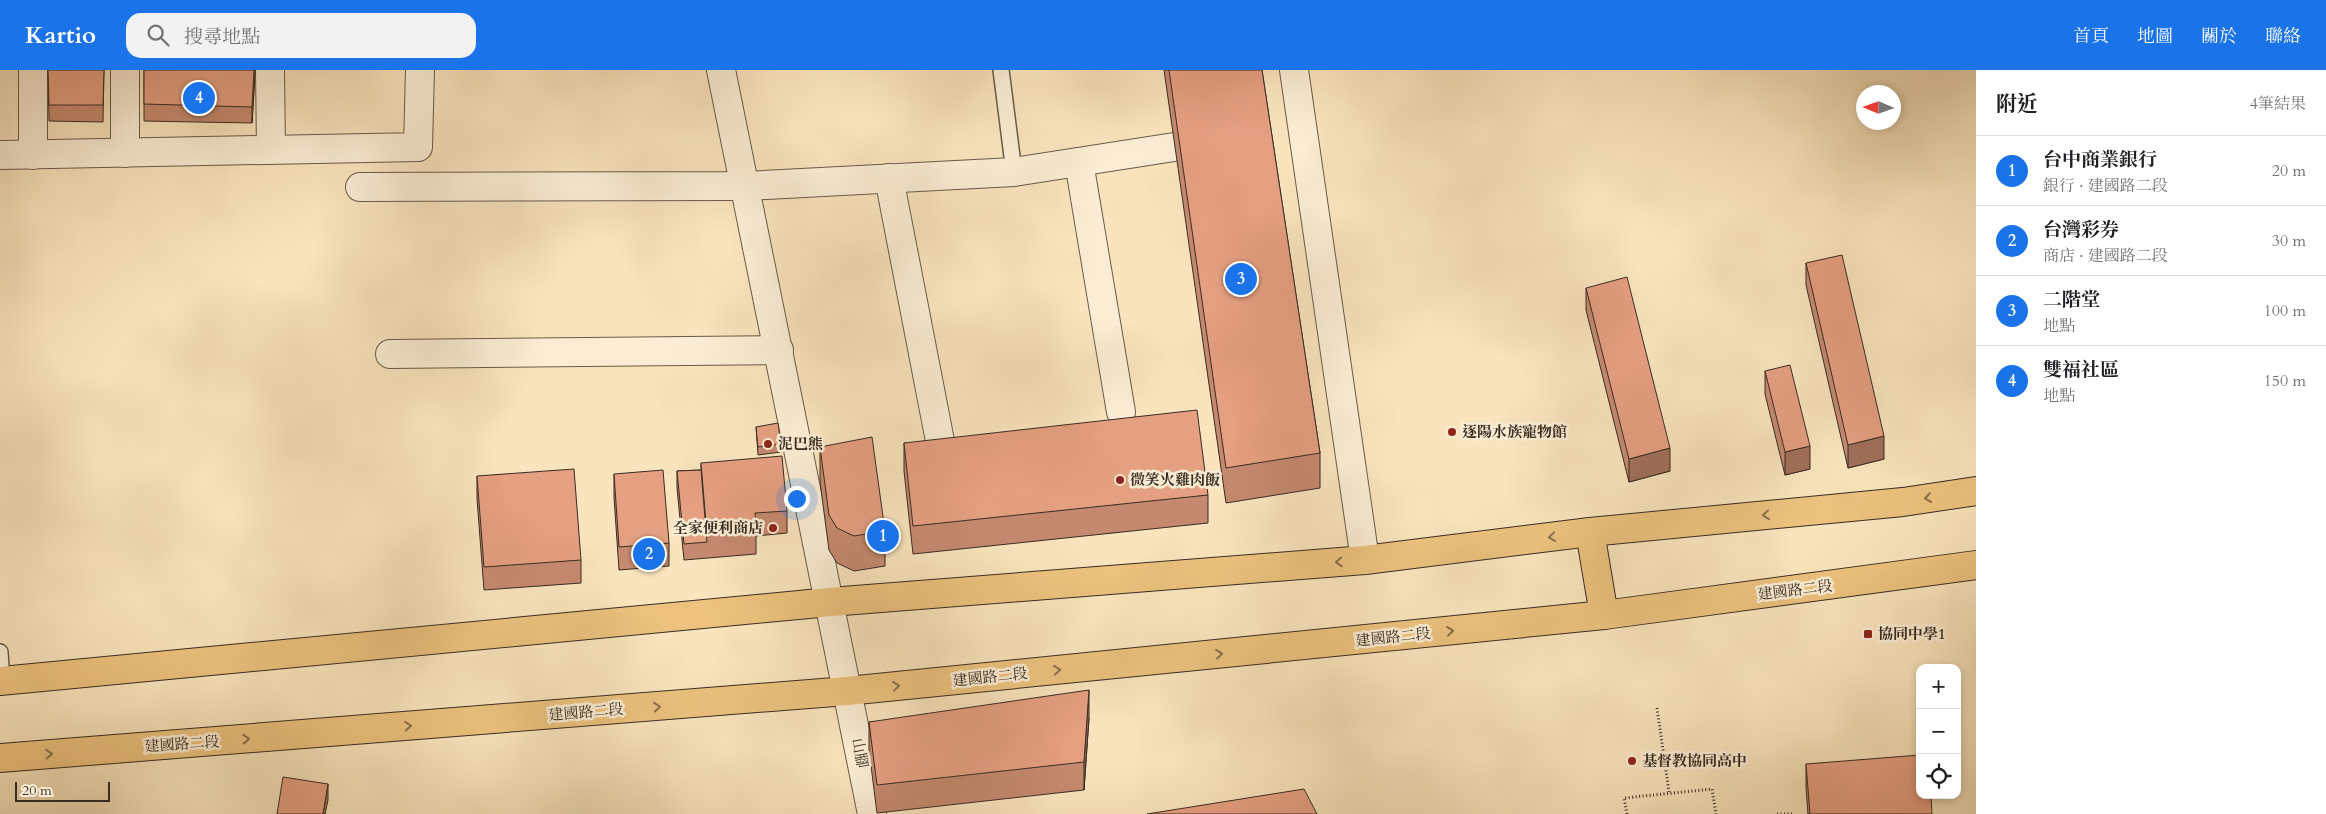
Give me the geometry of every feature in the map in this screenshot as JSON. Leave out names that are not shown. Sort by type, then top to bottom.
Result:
[{"type":"main road","points":[[1,681],[830,602],[1366,560],[1590,532],[1903,502],[1976,491]]},
{"type":"main road","points":[[1590,532],[1604,615]]},
{"type":"main road","name":"建國路二段","points":[[0,758],[847,691],[1604,615],[1976,565]]},
{"type":"street","points":[[33,70],[33,155]]},
{"type":"street","points":[[125,70],[125,153]]},
{"type":"street","points":[[270,70],[270,149]]},
{"type":"street","points":[[0,155],[418,147],[420,70]]},
{"type":"street","name":"山腳","points":[[721,70],[872,814]]},
{"type":"street","points":[[1294,70],[1366,560]]},
{"type":"street","points":[[360,187],[745,186],[1014,172],[1186,145]]},
{"type":"street","points":[[1079,162],[1121,412]]},
{"type":"street","points":[[889,178],[940,441]]},
{"type":"street","points":[[390,354],[779,350]]},
{"type":"lane","points":[[1000,70],[1014,172]]},
{"type":"lane","points":[[0,652],[1,681]]},
{"type":"path","points":[[1657,708],[1669,792]]},
{"type":"path","points":[[1627,814],[1624,798],[1712,789],[1716,814]]},
{"type":"path","points":[[1777,814],[1792,814]]},
{"type":"building","points":[[48,70],[104,70],[103,105],[49,105]]},
{"type":"building","points":[[144,70],[254,70],[252,107],[144,104]]},
{"type":"building","points":[[1169,70],[1262,70],[1320,453],[1226,468]]},
{"type":"building","points":[[1842,255],[1884,436],[1848,445],[1806,263]]},
{"type":"building","points":[[1627,277],[1670,448],[1629,459],[1586,288]]},
{"type":"building","points":[[1790,365],[1810,446],[1785,452],[1765,371]]},
{"type":"building","points":[[1197,410],[1208,495],[913,526],[904,443]]},
{"type":"building","points":[[778,423],[781,444],[758,447],[756,427]]},
{"type":"building","points":[[872,437],[885,531],[854,536],[837,528],[829,515],[820,447]]},
{"type":"building","points":[[782,456],[787,511],[755,513],[756,531],[707,535],[701,463]]},
{"type":"building","points":[[574,469],[581,560],[484,567],[477,476]]},
{"type":"building","points":[[663,470],[669,543],[619,547],[614,474]]},
{"type":"building","points":[[701,470],[707,542],[684,544],[677,471]]},
{"type":"building","points":[[1089,690],[1084,762],[877,785],[869,722]]},
{"type":"building","points":[[1916,755],[1916,799],[1931,799],[1932,814],[1810,814],[1806,764]]},
{"type":"building","points":[[283,777],[328,784],[323,814],[277,814]]},
{"type":"building","points":[[1304,789],[1317,814],[1147,814]]},
{"type":"place","name":"雙福社區","points":[[199,98]]},
{"type":"place","name":"二階堂","points":[[1241,279]]},
{"type":"place","name":"逐陽水族寵物館","points":[[1452,432]]},
{"type":"place","name":"泥巴熊","points":[[768,444]]},
{"type":"place","name":"微笑火雞肉飯","points":[[1120,480]]},
{"type":"place","name":"全家便利商店","points":[[773,528]]},
{"type":"place","name":"台中商業銀行","points":[[883,536]]},
{"type":"place","name":"台灣彩券","points":[[649,554]]},
{"type":"place","name":"協同中學1","points":[[1868,634]]},
{"type":"place","name":"基督教協同高中","points":[[1632,761]]}]
